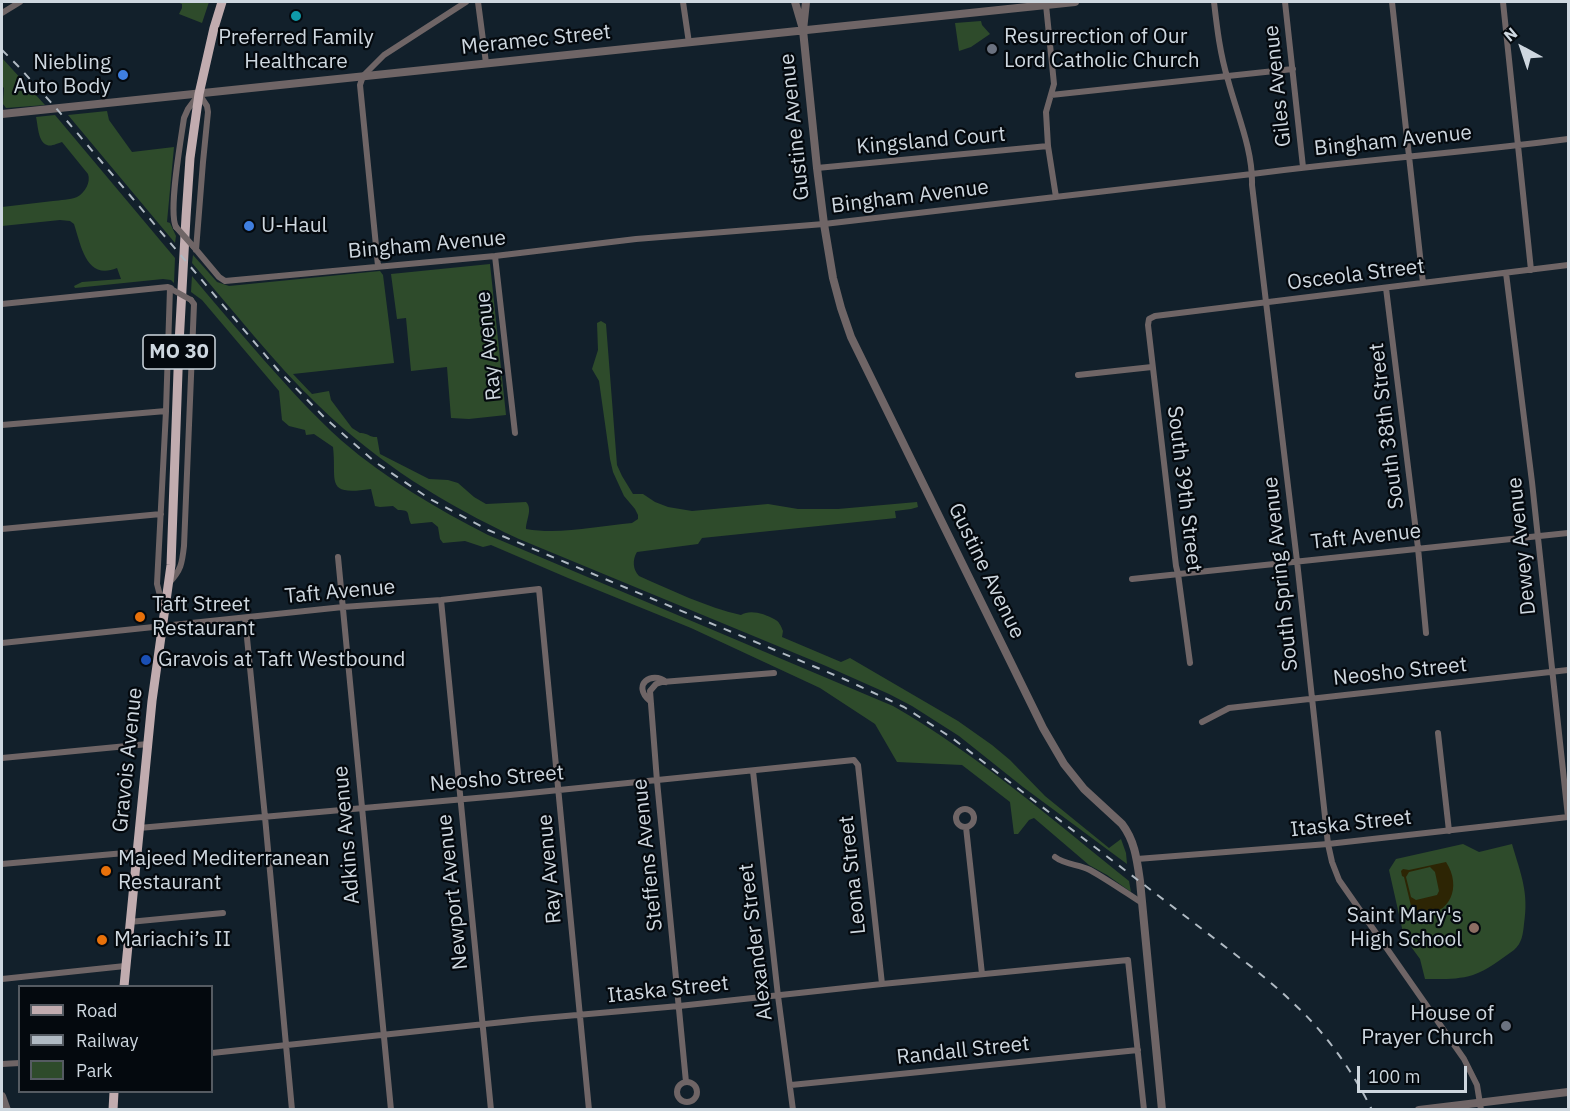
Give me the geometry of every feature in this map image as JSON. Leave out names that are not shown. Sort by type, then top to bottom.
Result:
[{"type":"main road","name":"Gravois Avenue","points":[[123,985],[148,744],[169,584],[174,508],[179,344],[192,138],[199,94],[222,2]]},
{"type":"main road","points":[[113,1110],[114,1093]]},
{"type":"street","points":[[2,14],[21,2]]},
{"type":"street","points":[[378,266],[360,86],[363,76],[384,55],[466,2]]},
{"type":"street","points":[[478,2],[486,63]]},
{"type":"street","points":[[683,2],[689,43]]},
{"type":"street","name":"Gustine Avenue","points":[[795,2],[803,30],[817,168],[833,278],[851,337],[1043,728],[1064,764],[1083,789],[1122,824],[1134,845],[1142,903],[1162,1110]]},
{"type":"street","name":"Gustine Avenue","points":[[803,30],[806,2]]},
{"type":"street","name":"Meramec Street","points":[[2,114],[689,43],[1023,4],[1046,5],[1075,2]]},
{"type":"street","name":"South Spring Avenue","points":[[1214,2],[1219,44],[1246,142],[1252,174],[1328,844],[1332,862],[1339,880],[1464,1059],[1474,1077],[1480,1106]]},
{"type":"street","name":"Giles Avenue","points":[[1286,2],[1303,167]]},
{"type":"street","points":[[1392,2],[1423,283]]},
{"type":"street","points":[[1503,2],[1532,270]]},
{"type":"street","points":[[1046,5],[1054,84],[1046,112],[1048,146],[1056,197]]},
{"type":"street","points":[[1052,96],[1293,69]]},
{"type":"street","name":"Gravois Avenue","points":[[199,94],[208,112],[194,248],[176,227],[173,219],[184,118],[199,94]]},
{"type":"street","name":"Bingham Avenue","points":[[194,248],[219,277],[225,280],[495,256],[636,238],[824,224],[1303,167],[1569,139]]},
{"type":"street","name":"Kingsland Court","points":[[817,168],[1048,146]]},
{"type":"street","name":"Ray Avenue","points":[[495,256],[515,434]]},
{"type":"street","name":"Osceola Street","points":[[1149,319],[1155,316],[1569,265]]},
{"type":"street","name":"Dewey Avenue","points":[[1506,273],[1531,471],[1568,817]]},
{"type":"street","name":"South 38th Street","points":[[1386,288],[1418,548],[1426,633]]},
{"type":"street","points":[[2,304],[172,289]]},
{"type":"street","name":"Gravois Avenue","points":[[164,610],[157,584],[172,289],[194,304],[184,546],[180,570],[169,584]]},
{"type":"street","name":"South 39th Street","points":[[1149,319],[1152,367],[1190,663]]},
{"type":"street","points":[[1078,375],[1152,367]]},
{"type":"street","points":[[2,425],[166,411]]},
{"type":"street","points":[[2,530],[161,514]]},
{"type":"street","name":"Taft Avenue","points":[[1132,579],[1569,533]]},
{"type":"street","name":"Adkins Avenue","points":[[338,557],[391,1110]]},
{"type":"street","name":"Ray Avenue","points":[[539,589],[590,1110]]},
{"type":"street","name":"Taft Avenue","points":[[2,643],[539,589]]},
{"type":"street","name":"Newport Avenue","points":[[441,600],[490,1110]]},
{"type":"street","points":[[244,618],[292,1110]]},
{"type":"street","name":"Neosho Street","points":[[1202,722],[1229,708],[1569,670]]},
{"type":"street","name":"Steffens Avenue","points":[[686,1082],[650,695],[656,684],[666,682],[774,673]]},
{"type":"street","points":[[1438,733],[1449,831]]},
{"type":"street","points":[[2,758],[148,744]]},
{"type":"street","name":"Neosho Street","points":[[139,828],[657,781],[854,760],[857,763]]},
{"type":"street","name":"Leona Street","points":[[857,763],[882,984]]},
{"type":"street","name":"Alexander Street","points":[[753,771],[778,996],[794,1110]]},
{"type":"street","name":"Itaska Street","points":[[1137,859],[1328,844],[1568,817]]},
{"type":"street","points":[[966,827],[982,974]]},
{"type":"street","points":[[2,864],[136,852]]},
{"type":"street","points":[[1055,857],[1090,870],[1142,903]]},
{"type":"street","points":[[129,922],[223,913]]},
{"type":"street","name":"Itaska Street","points":[[213,1053],[1128,960],[1138,1050]]},
{"type":"street","points":[[2,979],[125,966]]},
{"type":"street","points":[[1138,1050],[1144,1110]]},
{"type":"street","name":"Randall Street","points":[[791,1085],[1138,1050]]},
{"type":"street","points":[[2,1064],[18,1064]]},
{"type":"street","points":[[1419,1110],[1480,1106],[1569,1092]]},
{"type":"street","points":[[2,1096],[7,1110]]},
{"type":"green space","points":[[177,2],[209,2],[202,23],[179,14],[182,4]]},
{"type":"green space","points":[[981,21],[990,34],[971,47],[959,51],[955,23]]},
{"type":"green space","points":[[2,58],[45,105],[6,108],[3,104]]},
{"type":"green space","points":[[107,111],[109,120],[132,152],[174,147],[167,222],[170,223],[176,236],[175,243],[68,115]]},
{"type":"green space","points":[[55,115],[175,258],[174,283],[163,279],[75,288],[74,286],[82,282],[121,279],[117,268],[107,271],[98,270],[86,259],[74,224],[60,220],[2,226],[2,207],[71,199],[83,193],[87,187],[88,174],[62,142],[49,145],[44,143],[40,137],[36,117]]},
{"type":"green space","points":[[193,255],[217,282],[229,286],[380,271],[383,275],[394,363],[293,374],[312,394],[329,391],[331,400],[352,428],[360,433],[377,437],[380,454],[429,479],[458,483],[486,504],[526,502],[529,511],[526,529],[552,531],[579,529],[632,523],[638,519],[635,509],[624,496],[613,472],[599,381],[592,369],[598,350],[597,323],[601,321],[606,324],[617,465],[633,494],[643,494],[668,507],[692,511],[768,504],[798,509],[838,509],[917,502],[918,507],[895,511],[896,518],[702,538],[698,544],[637,552],[634,558],[634,568],[639,576],[702,603],[741,615],[753,612],[770,617],[780,624],[783,631],[782,637],[841,662],[850,658],[958,721],[1010,760],[1045,796],[1109,848],[1121,839],[1127,864],[959,736],[912,706],[826,666],[519,539],[465,512],[413,481],[342,427],[302,389],[192,263]]},
{"type":"green space","points":[[490,264],[506,415],[469,419],[451,418],[447,367],[411,371],[406,318],[397,319],[391,274]]},
{"type":"green space","points":[[192,276],[311,411],[342,441],[394,481],[488,535],[893,706],[955,745],[1014,789],[1129,881],[1131,892],[1089,865],[1034,818],[1029,820],[1018,834],[1014,834],[1010,802],[962,765],[897,762],[875,724],[820,688],[691,628],[491,545],[483,547],[465,541],[443,543],[438,527],[432,522],[411,524],[408,513],[405,511],[393,506],[375,506],[371,489],[356,491],[339,488],[334,478],[333,447],[314,434],[306,435],[305,430],[289,426],[282,420],[279,391],[202,300],[191,292]]},
{"type":"green space","points":[[1463,844],[1479,852],[1512,844],[1526,902],[1522,938],[1514,950],[1479,973],[1467,977],[1425,979],[1420,959],[1404,937],[1389,870],[1396,859]]},
{"type":"sand","points":[[1446,862],[1453,883],[1449,901],[1443,908],[1425,915],[1413,914],[1401,871]],"holes":[[[1430,867],[1435,872],[1439,891],[1437,895],[1416,900],[1411,897],[1406,877],[1409,872]]]},
{"type":"railway","points":[[2,50],[56,108],[278,370],[325,418],[375,462],[430,499],[488,530],[844,679],[904,707],[952,738],[1278,989],[1327,1039],[1356,1080],[1372,1110]]},
{"type":"place","name":"Preferred Family Healthcare","points":[[296,16]]},
{"type":"place","name":"Resurrection of Our Lord Catholic Church","points":[[992,49]]},
{"type":"place","name":"Niebling Auto Body","points":[[123,75]]},
{"type":"place","name":"U-Haul","points":[[249,226]]},
{"type":"place","name":"Taft Street Restaurant","points":[[140,617]]},
{"type":"place","name":"Gravois at Taft Westbound","points":[[146,660]]},
{"type":"place","name":"Majeed Mediterranean Restaurant","points":[[106,871]]},
{"type":"place","name":"Saint Mary's High School","points":[[1474,928]]},
{"type":"place","name":"Mariachi’s II","points":[[102,940]]},
{"type":"place","name":"House of Prayer Church","points":[[1506,1026]]}]
